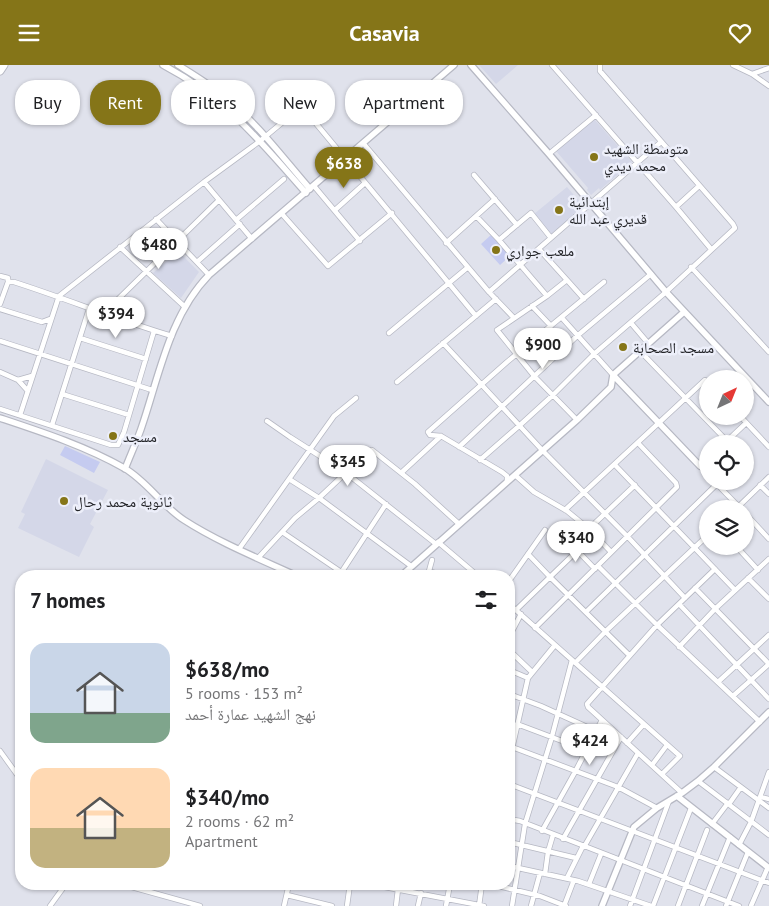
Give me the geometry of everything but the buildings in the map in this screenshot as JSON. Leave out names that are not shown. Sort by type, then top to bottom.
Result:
[{"type":"main road","points":[[0,71],[4,65]]},
{"type":"street","points":[[163,65],[221,102],[263,139],[310,189],[335,210],[360,241]]},
{"type":"street","points":[[178,65],[226,97],[252,122],[263,139]]},
{"type":"street","points":[[125,469],[141,430],[152,391],[172,336],[184,307],[195,291],[209,275],[454,65]]},
{"type":"street","points":[[471,65],[684,313],[769,401]]},
{"type":"street","points":[[552,65],[711,249]]},
{"type":"street","points":[[480,460],[520,426],[594,354],[666,292],[691,267],[733,231],[735,227],[600,71],[600,65]]},
{"type":"street","points":[[733,65],[752,74],[769,87]]},
{"type":"street","points":[[752,74],[769,68]]},
{"type":"street","points":[[20,415],[58,296],[204,182],[263,139],[298,108],[302,107],[476,316]]},
{"type":"street","points":[[549,154],[596,115]]},
{"type":"street","points":[[489,292],[661,142]]},
{"type":"street","points":[[363,143],[467,268],[514,319]]},
{"type":"street","points":[[474,175],[517,225]]},
{"type":"street","points":[[236,220],[284,179]]},
{"type":"street","points":[[204,182],[252,239]]},
{"type":"street","points":[[335,210],[366,183]]},
{"type":"street","points":[[676,207],[699,186]]},
{"type":"street","points":[[446,243],[495,199]]},
{"type":"street","points":[[103,314],[219,200]]},
{"type":"street","points":[[282,214],[327,266],[331,265],[392,213]]},
{"type":"street","points":[[500,240],[531,213],[551,238]]},
{"type":"street","points":[[477,217],[500,240],[547,296]]},
{"type":"street","points":[[156,219],[209,275]]},
{"type":"street","points":[[197,262],[240,224]]},
{"type":"street","points":[[120,247],[184,307]]},
{"type":"street","points":[[539,249],[584,299]]},
{"type":"street","points":[[691,267],[769,351]]},
{"type":"street","points":[[389,333],[467,268]]},
{"type":"street","points":[[460,447],[536,377],[577,336],[650,273]]},
{"type":"street","points":[[0,276],[8,278],[0,304]]},
{"type":"street","points":[[567,279],[547,296],[498,330],[536,377],[577,420]]},
{"type":"street","points":[[8,282],[14,282],[58,296],[103,314],[172,336]]},
{"type":"street","points":[[507,481],[507,476],[502,472],[441,436],[430,435],[428,432],[551,325],[604,282]]},
{"type":"street","points":[[397,382],[496,299]]},
{"type":"street","points":[[532,307],[551,325]]},
{"type":"street","points":[[0,309],[42,322],[50,319]]},
{"type":"street","points":[[52,425],[89,309]]},
{"type":"street","points":[[408,570],[577,420],[611,387],[614,375],[684,313]]},
{"type":"street","points":[[562,318],[699,465]]},
{"type":"street","points":[[42,322],[46,332]]},
{"type":"street","points":[[631,323],[648,343]]},
{"type":"street","points":[[0,409],[116,446],[121,442],[154,331]]},
{"type":"street","points":[[80,338],[146,359]]},
{"type":"street","points":[[0,341],[152,391]]},
{"type":"street","points":[[443,343],[542,450],[685,598]]},
{"type":"street","points":[[764,347],[769,343]]},
{"type":"street","points":[[639,351],[719,435]]},
{"type":"street","points":[[0,372],[18,380],[27,390]]},
{"type":"street","points":[[18,380],[32,376]]},
{"type":"street","points":[[565,510],[699,385]]},
{"type":"street","points":[[62,394],[129,415]]},
{"type":"street","points":[[240,549],[334,416],[356,398]]},
{"type":"street","points":[[0,418],[81,447],[125,469],[139,479],[167,507],[185,521],[284,570]]},
{"type":"street","points":[[267,421],[345,472],[470,570]]},
{"type":"street","points":[[733,435],[744,425]]},
{"type":"street","points":[[748,425],[769,447]]},
{"type":"street","points":[[401,473],[441,436]]},
{"type":"street","points":[[535,628],[676,489],[677,486],[638,443]]},
{"type":"street","points":[[258,558],[295,518],[366,453],[372,450],[416,484],[459,524]]},
{"type":"street","points":[[615,465],[735,590]]},
{"type":"street","points":[[515,475],[534,492],[565,510],[589,529],[611,552]]},
{"type":"street","points":[[746,500],[769,477]]},
{"type":"street","points":[[289,479],[368,533],[404,570]]},
{"type":"street","points":[[634,485],[572,545],[615,583],[679,647],[760,722]]},
{"type":"street","points":[[760,485],[769,494]]},
{"type":"street","points":[[586,611],[709,490]]},
{"type":"street","points":[[722,490],[731,500]]},
{"type":"street","points":[[343,570],[386,504]]},
{"type":"street","points":[[754,523],[769,539]]},
{"type":"street","points":[[515,572],[545,530]]},
{"type":"street","points":[[282,533],[334,570]]},
{"type":"street","points":[[515,884],[525,824],[546,760],[574,662],[699,543]]},
{"type":"street","points":[[577,551],[516,610],[680,756],[662,774]]},
{"type":"street","points":[[528,553],[629,655]]},
{"type":"street","points":[[745,555],[758,569]]},
{"type":"street","points":[[679,647],[715,609],[769,559]]},
{"type":"street","points":[[429,570],[432,560]]},
{"type":"street","points":[[715,569],[657,625],[587,704],[662,774],[691,808],[768,867],[751,906]]},
{"type":"street","points":[[748,578],[769,599]]},
{"type":"street","points":[[695,588],[769,664],[733,696]]},
{"type":"street","points":[[679,604],[769,699]]},
{"type":"street","points":[[515,626],[521,614]]},
{"type":"street","points":[[718,682],[769,635]]},
{"type":"street","points":[[515,729],[528,677],[555,645]]},
{"type":"street","points":[[515,656],[532,672]]},
{"type":"street","points":[[515,672],[528,677]]},
{"type":"street","points":[[515,696],[558,713],[596,731]]},
{"type":"street","points":[[602,906],[631,831],[642,819],[698,781],[769,712]]},
{"type":"street","points":[[542,831],[602,719]]},
{"type":"street","points":[[517,724],[586,750]]},
{"type":"street","points":[[627,743],[644,724]]},
{"type":"street","points":[[563,839],[621,737]]},
{"type":"street","points":[[652,765],[667,745]]},
{"type":"street","points":[[515,748],[618,787],[657,808]]},
{"type":"street","points":[[0,751],[15,772]]},
{"type":"street","points":[[567,878],[576,859],[638,753]]},
{"type":"street","points":[[714,767],[740,787],[760,799],[769,808]]},
{"type":"street","points":[[739,845],[751,822],[769,772]]},
{"type":"street","points":[[698,781],[769,834]]},
{"type":"street","points":[[515,786],[769,883]]},
{"type":"street","points":[[712,823],[740,787]]},
{"type":"street","points":[[760,799],[769,799]]},
{"type":"street","points":[[630,906],[669,801]]},
{"type":"street","points":[[515,868],[589,884],[652,906],[691,808]]},
{"type":"street","points":[[515,821],[707,894],[727,904],[739,906]]},
{"type":"street","points":[[678,906],[707,830]]},
{"type":"street","points":[[531,906],[553,835]]},
{"type":"street","points":[[702,906],[730,837]]},
{"type":"street","points":[[515,844],[576,859]]},
{"type":"street","points":[[727,904],[748,852]]},
{"type":"street","points":[[589,884],[601,854]]},
{"type":"street","points":[[515,889],[565,906],[574,880]]},
{"type":"street","points":[[50,906],[62,890]]},
{"type":"street","points":[[143,890],[200,906]]},
{"type":"street","points":[[284,906],[287,890]]},
{"type":"street","points":[[347,906],[349,890]]},
{"type":"street","points":[[396,906],[398,890]]},
{"type":"street","points":[[404,890],[481,906],[482,890]]},
{"type":"street","points":[[446,906],[449,890]]},
{"type":"street","points":[[512,906],[514,890]]},
{"type":"street","points":[[418,906],[421,893]]},
{"type":"street","points":[[287,895],[332,906]]},
{"type":"shaded area","points":[[479,65],[518,65],[496,84]]},
{"type":"shaded area","name":"متوسطة الشهيد محمد ديدي","points":[[594,119],[632,162],[600,190],[599,188],[591,195],[587,190],[588,188],[556,151]]},
{"type":"shaded area","name":"إبتدائية قديري عبد الله","points":[[567,187],[584,207],[551,235],[534,214]]},
{"type":"shaded area","name":"ملعب جواري","points":[[491,235],[510,256],[500,265],[481,244]]},
{"type":"shaded area","points":[[178,251],[199,272],[181,298],[153,273]]},
{"type":"shaded area","points":[[65,446],[100,462],[94,473],[60,455]]},
{"type":"shaded area","name":"ثانوية محمد رحال","points":[[46,459],[108,490],[90,524],[94,527],[79,557],[18,528],[25,514],[21,512]]},
{"type":"place","name":"متوسطة الشهيد محمد ديدي","points":[[594,157]]},
{"type":"place","name":"إبتدائية قديري عبد الله","points":[[559,210]]},
{"type":"place","name":"ملعب جواري","points":[[496,250]]},
{"type":"place","name":"مسجد الصحابة","points":[[623,347]]},
{"type":"place","name":"مسجد","points":[[113,436]]},
{"type":"place","name":"ثانوية محمد رحال","points":[[64,501]]}]
